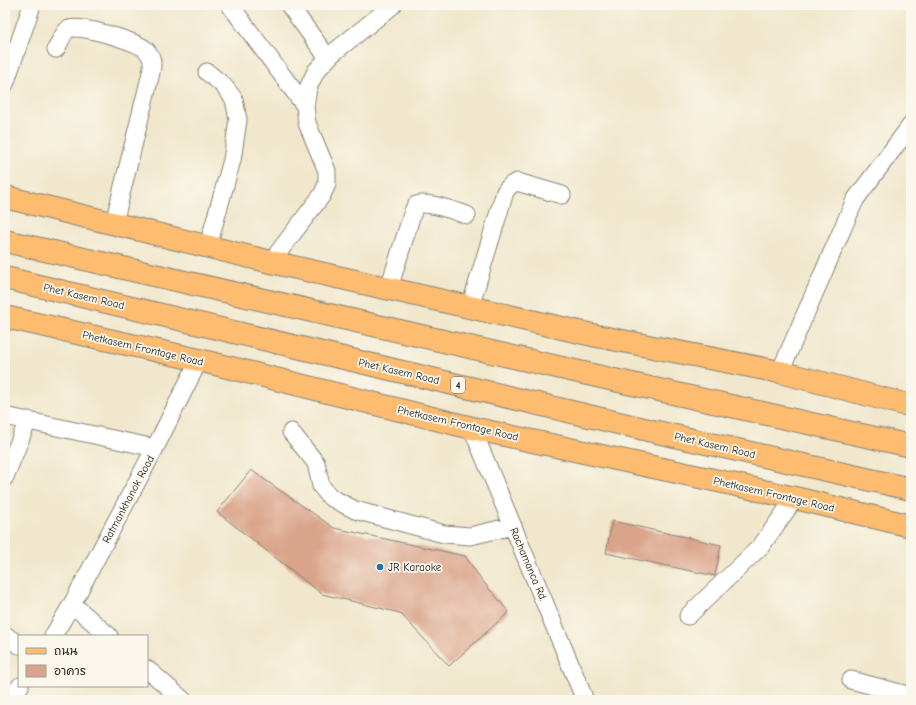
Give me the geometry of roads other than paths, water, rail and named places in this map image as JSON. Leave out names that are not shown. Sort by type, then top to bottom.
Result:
[{"type":"main road","points":[[5,197],[271,262],[597,336],[780,372],[911,406]]},
{"type":"main road","points":[[5,241],[600,377],[911,446]]},
{"type":"main road","name":"Phet Kasem Road","points":[[5,278],[648,430],[911,489]]},
{"type":"main road","name":"Phetkasem Frontage Road","points":[[5,317],[199,360],[472,428],[795,498],[911,526]]},
{"type":"street","points":[[5,84],[32,5]]},
{"type":"street","points":[[230,5],[305,106]]},
{"type":"street","points":[[289,5],[328,58]]},
{"type":"street","points":[[271,262],[322,195],[327,184],[327,171],[307,123],[305,106],[308,88],[316,71],[333,53],[393,5]]},
{"type":"street","points":[[56,49],[65,32],[68,29],[73,28],[99,32],[140,46],[149,54],[152,61],[150,77],[114,223]]},
{"type":"street","points":[[207,72],[223,85],[234,99],[238,120],[232,160],[208,246]]},
{"type":"street","points":[[780,372],[855,200],[911,125]]},
{"type":"street","points":[[470,307],[505,192],[508,187],[517,182],[562,195]]},
{"type":"street","points":[[389,288],[416,204],[421,203],[435,206],[467,215]]},
{"type":"street","name":"Ratmankhanok Road","points":[[54,635],[72,604],[155,448],[199,360]]},
{"type":"street","points":[[5,416],[155,448]]},
{"type":"street","points":[[5,477],[28,420]]},
{"type":"street","name":"Rachamanca Rd.","points":[[472,428],[585,700]]},
{"type":"street","points":[[292,432],[316,463],[321,486],[330,498],[355,510],[444,534],[470,536],[513,526]]},
{"type":"street","points":[[688,616],[761,546],[795,498]]},
{"type":"street","points":[[72,604],[108,635]]},
{"type":"street","points":[[5,635],[18,644]]},
{"type":"street","points":[[148,670],[183,700]]},
{"type":"street","points":[[851,680],[911,696]]},
{"type":"street","points":[[10,700],[19,687]]},
{"type":"place","name":"JR Karaoke","points":[[380,567]]}]
